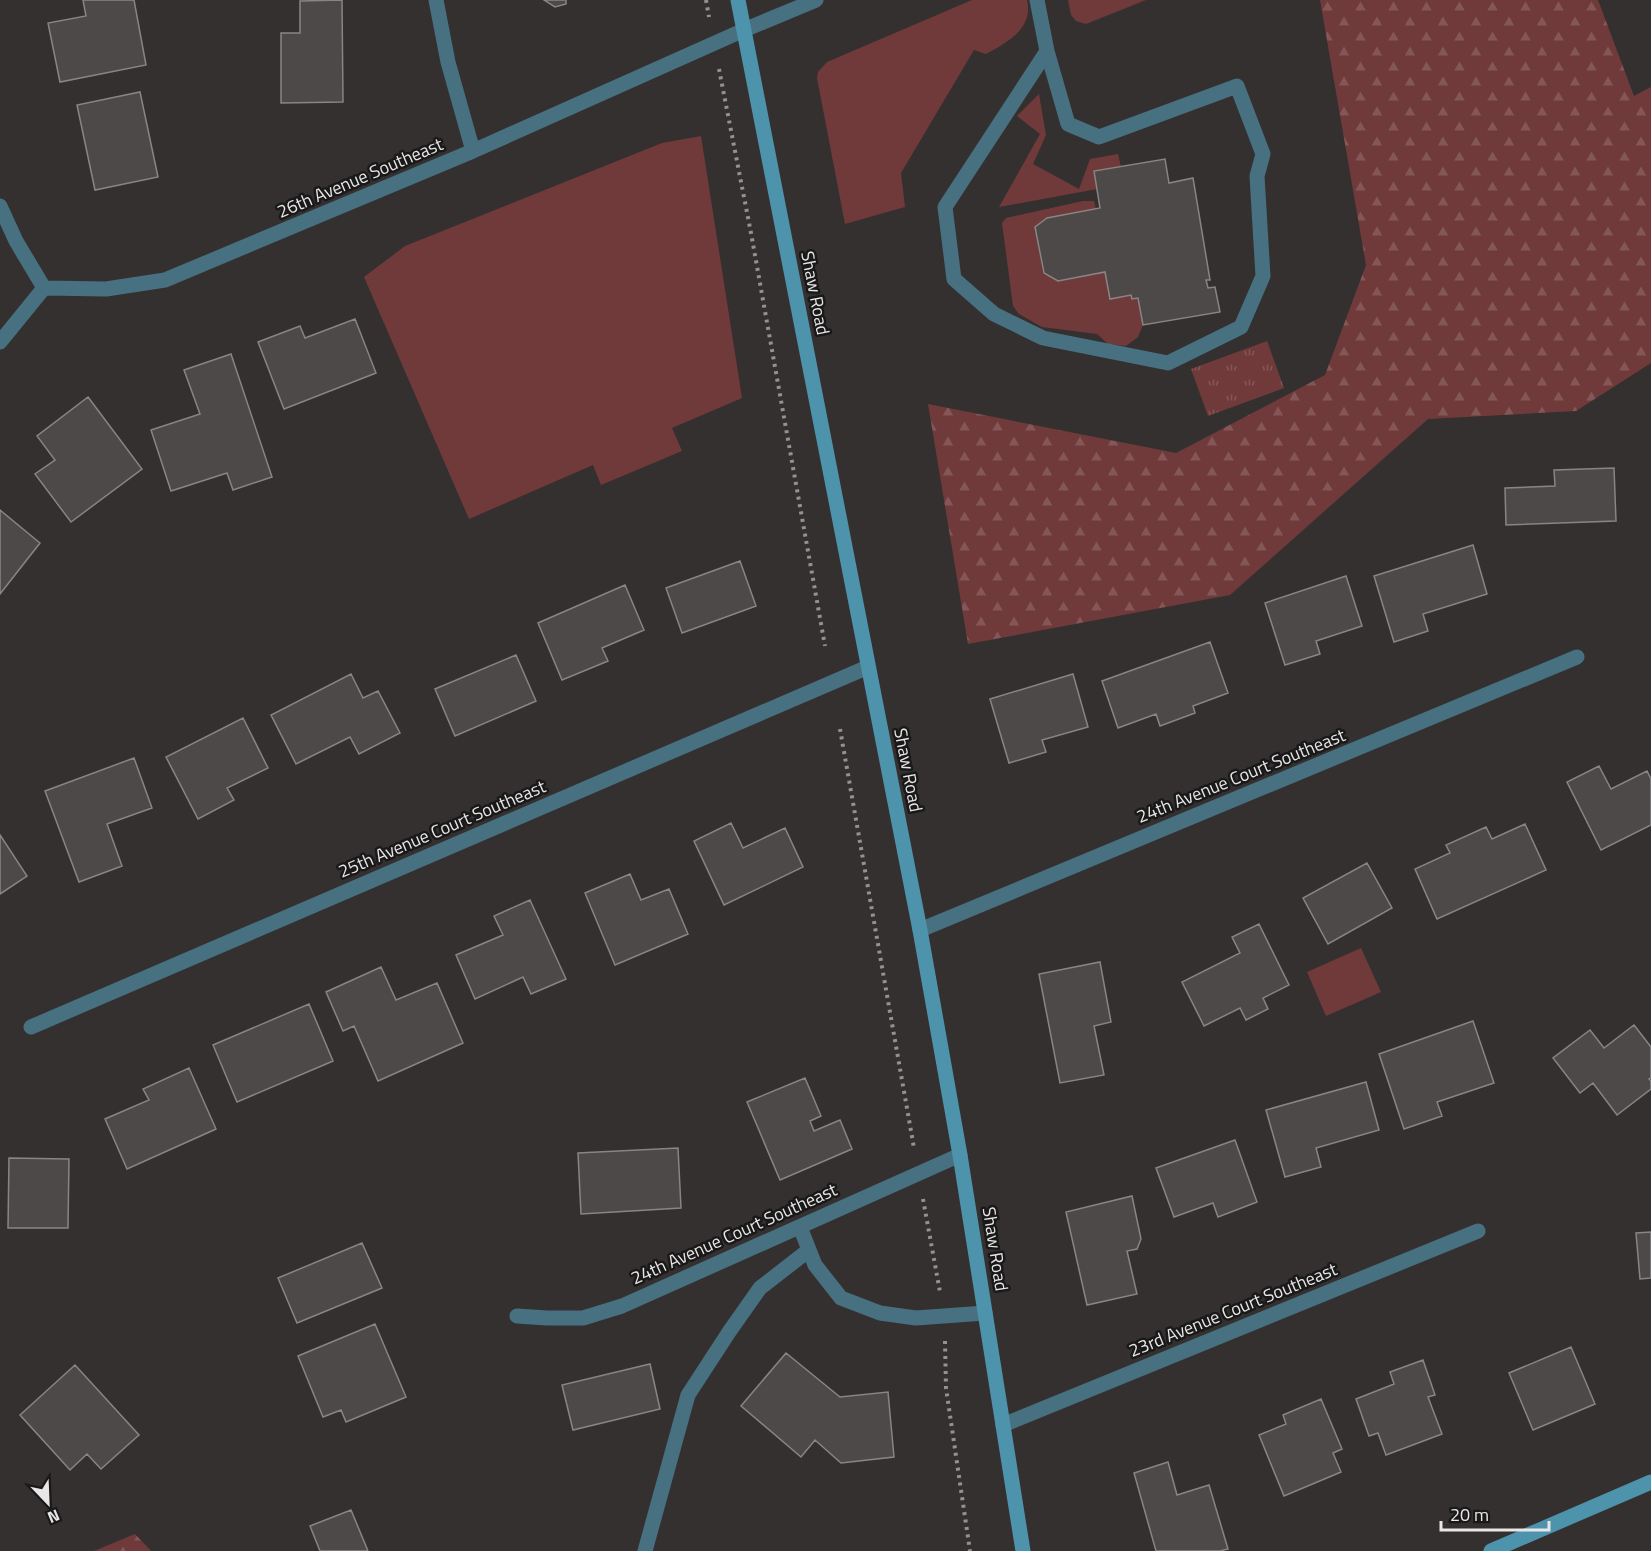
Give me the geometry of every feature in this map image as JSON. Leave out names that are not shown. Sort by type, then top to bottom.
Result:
[{"type":"main road","name":"Shaw Road","points":[[738,0],[920,930],[960,1155],[1023,1551]]},
{"type":"main road","points":[[1491,1551],[1651,1482]]},
{"type":"street","points":[[436,0],[448,62],[473,151]]},
{"type":"street","name":"26th Avenue Southeast","points":[[44,288],[106,289],[165,280],[473,151],[816,0]]},
{"type":"street","points":[[1038,0],[1047,51],[1068,124],[1099,137],[1237,86],[1263,154],[1257,176],[1263,276],[1241,327],[1168,363],[1043,338],[994,314],[954,279],[945,207],[1047,51]]},
{"type":"street","points":[[0,206],[16,241],[44,288],[0,342]]},
{"type":"street","name":"24th Avenue Court Southeast","points":[[920,930],[1577,657]]},
{"type":"street","name":"25th Avenue Court Southeast","points":[[31,1027],[868,667]]},
{"type":"street","name":"24th Avenue Court Southeast","points":[[517,1316],[583,1318],[622,1306],[960,1155]]},
{"type":"street","points":[[800,1227],[815,1265],[841,1298],[880,1312],[916,1318],[985,1313]]},
{"type":"street","name":"23rd Avenue Court Southeast","points":[[1003,1425],[1478,1231]]},
{"type":"street","points":[[645,1551],[688,1395],[760,1287],[809,1250]]},
{"type":"path","points":[[706,0],[751,233],[825,646]]},
{"type":"path","points":[[840,729],[945,1316],[946,1388],[970,1551]]},
{"type":"green space","points":[[972,0],[1027,0],[1028,10],[1023,26],[1010,39],[986,54],[974,50],[901,173],[905,207],[845,224],[817,78],[818,72],[827,62]]},
{"type":"green space","points":[[1068,0],[1146,0],[1086,24],[1076,21],[1071,15]]},
{"type":"green space","points":[[1320,0],[1598,0],[1634,96],[1651,87],[1651,363],[1576,411],[1428,419],[1230,595],[968,644],[928,404],[1176,453],[1325,375],[1366,265]]},
{"type":"green space","points":[[1039,94],[1046,135],[1033,164],[1079,189],[1090,159],[1118,154],[1121,167],[1097,189],[999,207],[1040,134],[1017,116]]},
{"type":"green space","points":[[701,136],[742,398],[672,428],[682,451],[601,485],[593,465],[469,519],[364,277],[405,246],[662,143]]},
{"type":"green space","points":[[1083,201],[1094,201],[1096,209],[1047,218],[1035,227],[1043,273],[1058,281],[1105,272],[1110,298],[1131,295],[1132,299],[1138,298],[1143,325],[1138,337],[1126,346],[1108,344],[1097,334],[1042,327],[1019,314],[1013,306],[1002,223],[1006,218]]},
{"type":"green space","points":[[1267,341],[1284,388],[1208,416],[1191,369]]},
{"type":"green space","points":[[1361,948],[1381,992],[1326,1016],[1307,972]]},
{"type":"green space","points":[[135,1534],[151,1551],[94,1551]]},
{"type":"building","points":[[83,0],[134,0],[146,65],[60,82],[48,23],[86,16]]},
{"type":"building","points":[[342,0],[343,102],[281,103],[281,33],[300,33],[300,1]]},
{"type":"building","points":[[544,0],[566,0],[566,4],[555,7]]},
{"type":"building","points":[[140,92],[158,177],[95,190],[77,105]]},
{"type":"building","points":[[1165,159],[1169,183],[1193,178],[1210,280],[1206,280],[1208,288],[1215,287],[1220,312],[1143,325],[1138,298],[1132,299],[1131,295],[1110,299],[1105,272],[1058,281],[1044,273],[1035,227],[1047,218],[1100,208],[1094,171]]},
{"type":"building","points":[[355,319],[376,373],[284,409],[258,342],[300,326],[305,338]]},
{"type":"building","points":[[231,354],[272,477],[233,490],[227,473],[171,491],[151,430],[200,414],[184,370]]},
{"type":"building","points":[[88,397],[142,469],[71,522],[35,474],[55,460],[37,436]]},
{"type":"building","points":[[1614,468],[1616,521],[1506,525],[1505,488],[1555,486],[1554,470]]},
{"type":"building","points":[[0,510],[40,543],[0,594]]},
{"type":"building","points":[[1473,545],[1487,594],[1423,614],[1428,631],[1394,642],[1374,576]]},
{"type":"building","points":[[740,561],[756,606],[682,633],[666,588]]},
{"type":"building","points":[[1346,576],[1362,626],[1316,641],[1320,654],[1285,665],[1265,603]]},
{"type":"building","points":[[625,585],[644,630],[602,648],[608,661],[562,680],[538,623]]},
{"type":"building","points":[[1210,642],[1228,693],[1193,706],[1195,713],[1160,726],[1156,714],[1118,728],[1102,681]]},
{"type":"building","points":[[516,655],[536,701],[455,736],[435,689]]},
{"type":"building","points":[[351,674],[363,698],[378,691],[400,733],[359,754],[350,737],[296,764],[271,715]]},
{"type":"building","points":[[1073,674],[1088,727],[1042,740],[1046,752],[1009,763],[990,699]]},
{"type":"building","points":[[243,718],[268,768],[227,788],[234,800],[198,819],[166,757]]},
{"type":"building","points":[[134,758],[152,808],[107,824],[122,866],[79,882],[45,791]]},
{"type":"building","points":[[1599,766],[1611,789],[1647,771],[1651,779],[1651,825],[1601,850],[1567,782]]},
{"type":"building","points":[[731,823],[743,848],[785,828],[803,867],[724,905],[694,841]]},
{"type":"building","points":[[1525,824],[1546,870],[1437,919],[1415,869],[1450,853],[1446,845],[1486,827],[1492,839]]},
{"type":"building","points":[[0,835],[27,876],[0,894]]},
{"type":"building","points":[[1367,863],[1392,908],[1328,944],[1303,898]]},
{"type":"building","points":[[630,874],[641,900],[669,889],[688,934],[615,965],[585,893]]},
{"type":"building","points":[[530,900],[566,979],[531,994],[523,977],[475,999],[456,955],[503,935],[494,916]]},
{"type":"building","points":[[1259,924],[1289,985],[1263,998],[1268,1009],[1246,1020],[1240,1008],[1204,1026],[1182,982],[1240,953],[1232,937]]},
{"type":"building","points":[[1100,962],[1111,1022],[1094,1026],[1104,1075],[1060,1083],[1039,974]]},
{"type":"building","points":[[381,967],[396,1000],[437,983],[463,1043],[378,1081],[354,1026],[343,1031],[326,992]]},
{"type":"building","points":[[309,1004],[333,1061],[237,1102],[213,1045]]},
{"type":"building","points":[[1473,1021],[1494,1083],[1437,1102],[1442,1116],[1404,1129],[1379,1054]]},
{"type":"building","points":[[1634,1025],[1651,1047],[1651,1078],[1649,1079],[1651,1089],[1617,1115],[1593,1083],[1580,1093],[1553,1058],[1590,1030],[1604,1048]]},
{"type":"building","points":[[189,1068],[216,1129],[127,1169],[105,1119],[149,1100],[143,1089]]},
{"type":"building","points":[[805,1078],[821,1116],[810,1121],[814,1131],[840,1120],[852,1149],[780,1180],[747,1102]]},
{"type":"building","points":[[1366,1082],[1379,1130],[1316,1148],[1321,1167],[1285,1177],[1266,1110]]},
{"type":"building","points":[[1235,1140],[1257,1202],[1218,1217],[1213,1203],[1174,1217],[1156,1168]]},
{"type":"building","points":[[678,1148],[681,1208],[581,1214],[578,1153]]},
{"type":"building","points":[[9,1158],[69,1159],[68,1228],[8,1228]]},
{"type":"building","points":[[1132,1196],[1141,1239],[1137,1249],[1127,1251],[1137,1294],[1087,1305],[1066,1212]]},
{"type":"building","points":[[1651,1232],[1651,1278],[1640,1279],[1636,1233]]},
{"type":"building","points":[[362,1243],[382,1288],[297,1323],[278,1278]]},
{"type":"building","points":[[375,1324],[406,1397],[346,1422],[341,1410],[323,1417],[298,1356]]},
{"type":"building","points":[[1571,1347],[1595,1404],[1533,1430],[1509,1373]]},
{"type":"building","points":[[786,1353],[840,1397],[888,1392],[894,1457],[841,1463],[815,1440],[801,1457],[741,1406]]},
{"type":"building","points":[[1423,1360],[1435,1395],[1428,1397],[1442,1434],[1386,1455],[1378,1433],[1369,1436],[1356,1399],[1394,1384],[1390,1372]]},
{"type":"building","points":[[650,1364],[660,1409],[573,1430],[562,1385]]},
{"type":"building","points":[[75,1365],[139,1435],[101,1469],[87,1454],[70,1470],[20,1415]]},
{"type":"building","points":[[1321,1399],[1342,1449],[1333,1453],[1341,1472],[1284,1496],[1259,1435],[1286,1424],[1283,1415]]},
{"type":"building","points":[[1168,1462],[1177,1495],[1209,1485],[1228,1549],[1156,1551],[1134,1473]]},
{"type":"building","points":[[351,1510],[368,1551],[320,1551],[310,1526]]}]
